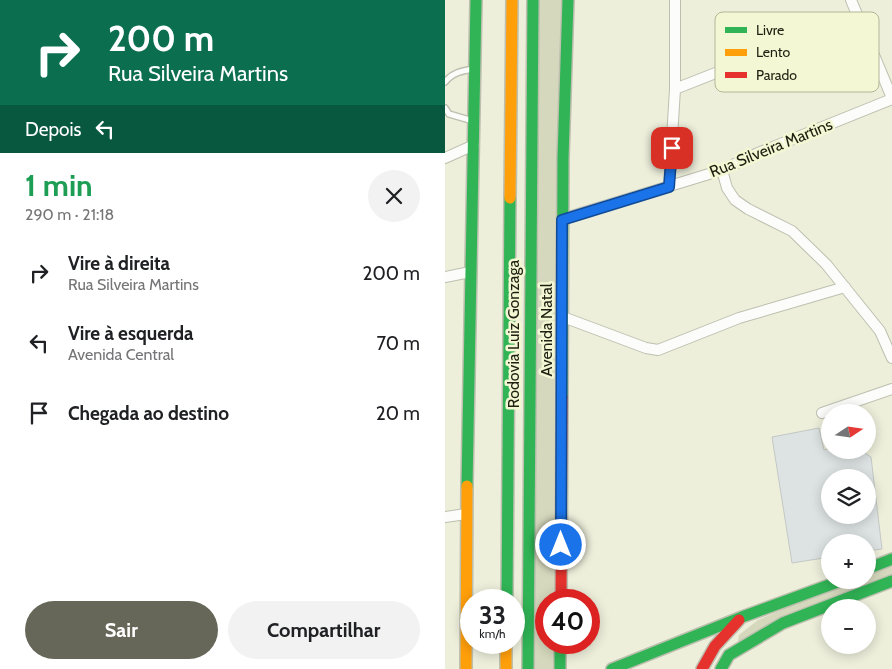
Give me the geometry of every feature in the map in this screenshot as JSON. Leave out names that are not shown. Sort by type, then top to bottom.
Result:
[{"type":"main road","points":[[466,669],[465,514],[477,0]]},
{"type":"main road","name":"Rodovia Luiz Gonzaga","points":[[507,589],[512,0]]},
{"type":"main road","name":"Rodovia Luiz Gonzaga","points":[[528,669],[533,0]]},
{"type":"main road","name":"Avenida Natal","points":[[561,589],[562,220],[568,0]]},
{"type":"main road","points":[[876,566],[892,559]]},
{"type":"main road","points":[[721,669],[729,655],[783,623],[892,581]]},
{"type":"main road","points":[[612,669],[742,617],[821,588]]},
{"type":"main road","points":[[703,669],[715,646],[742,617]]},
{"type":"main road","points":[[506,654],[506,669]]},
{"type":"main road","points":[[560,669],[561,654]]},
{"type":"street","points":[[669,187],[675,89],[675,0]]},
{"type":"street","points":[[851,0],[856,12]]},
{"type":"street","points":[[879,67],[892,98]]},
{"type":"street","points":[[675,89],[715,73]]},
{"type":"street","name":"Rua Silveira Martins","points":[[562,220],[722,170],[758,153],[892,98]]},
{"type":"street","points":[[445,158],[474,145]]},
{"type":"street","points":[[722,170],[727,188],[735,200],[748,210],[792,231],[826,264],[879,331],[892,358]]},
{"type":"street","points":[[445,277],[470,272]]},
{"type":"street","points":[[563,317],[646,348],[658,350],[739,318],[845,287]]},
{"type":"street","points":[[848,404],[892,389]]},
{"type":"street","points":[[445,517],[465,514]]},
{"type":"lane","points":[[445,82],[460,71],[475,68]]},
{"type":"lane","points":[[445,108],[449,114],[475,121]]},
{"type":"green space","points":[[539,0],[561,0],[554,589],[535,589],[535,654],[553,654],[553,669],[528,669]]},
{"type":"green space","points":[[892,564],[892,578],[876,585],[876,571]]},
{"type":"green space","points":[[832,589],[867,589],[844,599],[821,599],[821,609],[737,646],[739,635],[758,620]]},
{"type":"building","points":[[819,428],[821,459],[871,459],[872,469],[821,469],[821,524],[876,524],[876,499],[882,549],[876,550],[876,534],[821,534],[821,558],[792,563],[772,437]]},
{"type":"traffic: fast","points":[[467,486],[476,0]]},
{"type":"traffic: fast","points":[[528,669],[533,0]]},
{"type":"traffic: fast","points":[[562,397],[563,158],[568,0]]},
{"type":"traffic: fast","points":[[507,589],[510,198]]},
{"type":"traffic: fast","points":[[876,565],[892,559]]},
{"type":"traffic: fast","points":[[721,669],[729,655],[783,623],[892,581]]},
{"type":"traffic: fast","points":[[612,669],[742,617],[821,588]]},
{"type":"traffic: fast","points":[[560,654],[560,669]]},
{"type":"traffic: slow","points":[[510,198],[512,0]]},
{"type":"traffic: slow","points":[[466,669],[467,486]]},
{"type":"traffic: slow","points":[[506,654],[506,669]]},
{"type":"traffic: jam","points":[[561,589],[562,397]]},
{"type":"traffic: jam","points":[[702,669],[715,646],[739,620]]},
{"type":"route","points":[[561,545],[562,220],[669,187],[672,148]]}]
